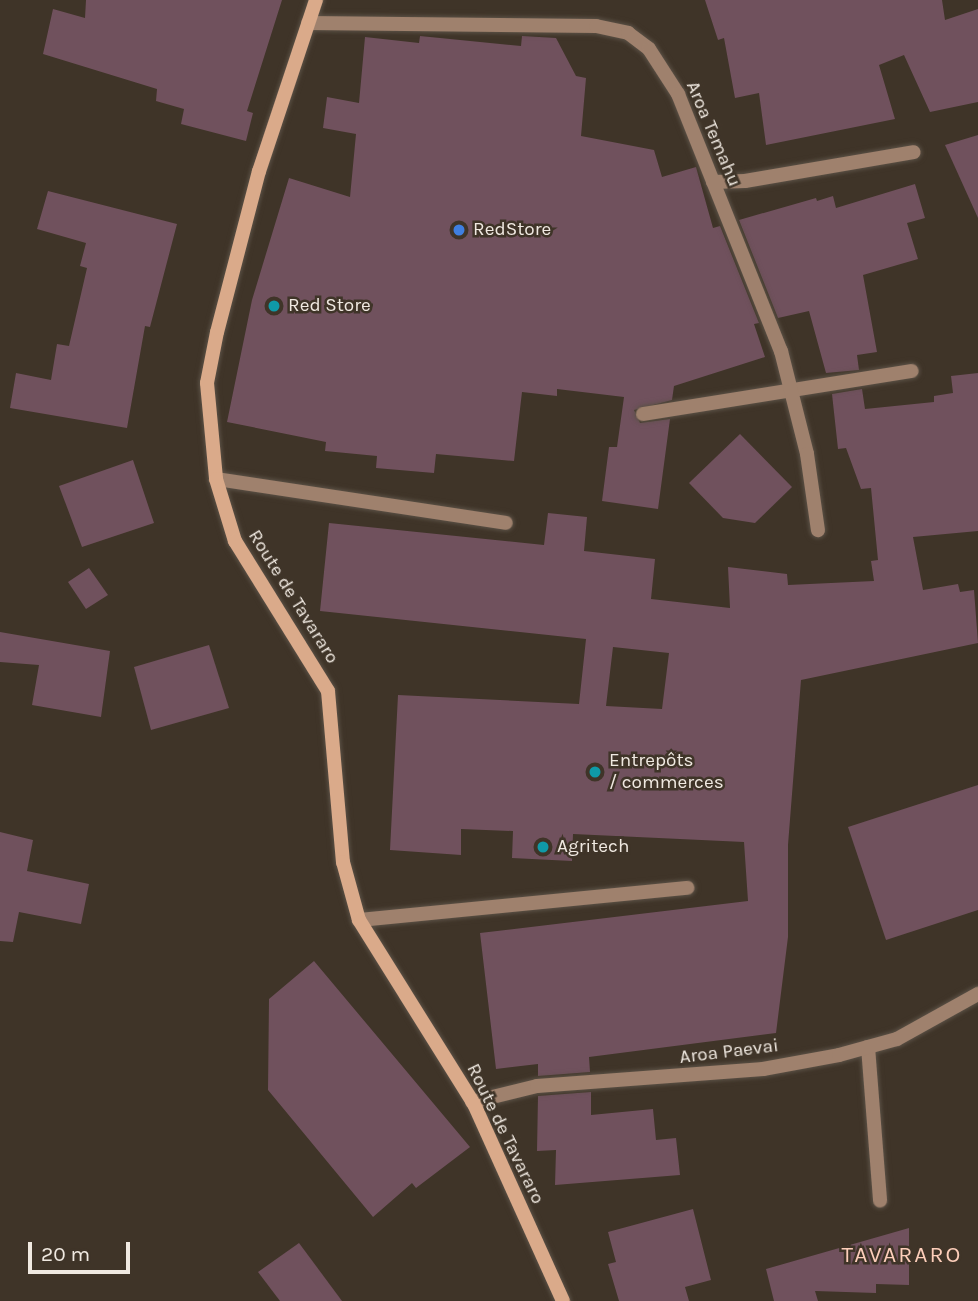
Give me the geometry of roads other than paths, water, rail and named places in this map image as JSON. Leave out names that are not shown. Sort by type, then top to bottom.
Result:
[{"type":"main road","name":"Route de Tavararo","points":[[316,0],[259,171],[210,370],[208,409],[216,479],[234,541],[328,691],[343,862],[359,920],[472,1102],[564,1301]]},
{"type":"street","name":"Aroa Temahu","points":[[308,23],[596,26],[628,33],[649,49],[678,94],[781,351],[807,454],[818,530]]},
{"type":"street","points":[[713,182],[914,152]]},
{"type":"street","points":[[643,414],[912,371]]},
{"type":"street","points":[[216,479],[506,523]]},
{"type":"street","points":[[359,920],[687,888]]},
{"type":"street","name":"Aroa Paevai","points":[[472,1102],[537,1086],[763,1069],[868,1047],[897,1040],[978,995]]},
{"type":"street","points":[[868,1047],[880,1201]]},
{"type":"place","name":"RedStore","points":[[459,230]]},
{"type":"place","name":"Red Store","points":[[274,306]]},
{"type":"place","name":"Entrepôts / commerces","points":[[595,772]]},
{"type":"place","name":"Agritech","points":[[543,847]]},
{"type":"district","name":"TAVARARO","points":[[902,1255]]}]
